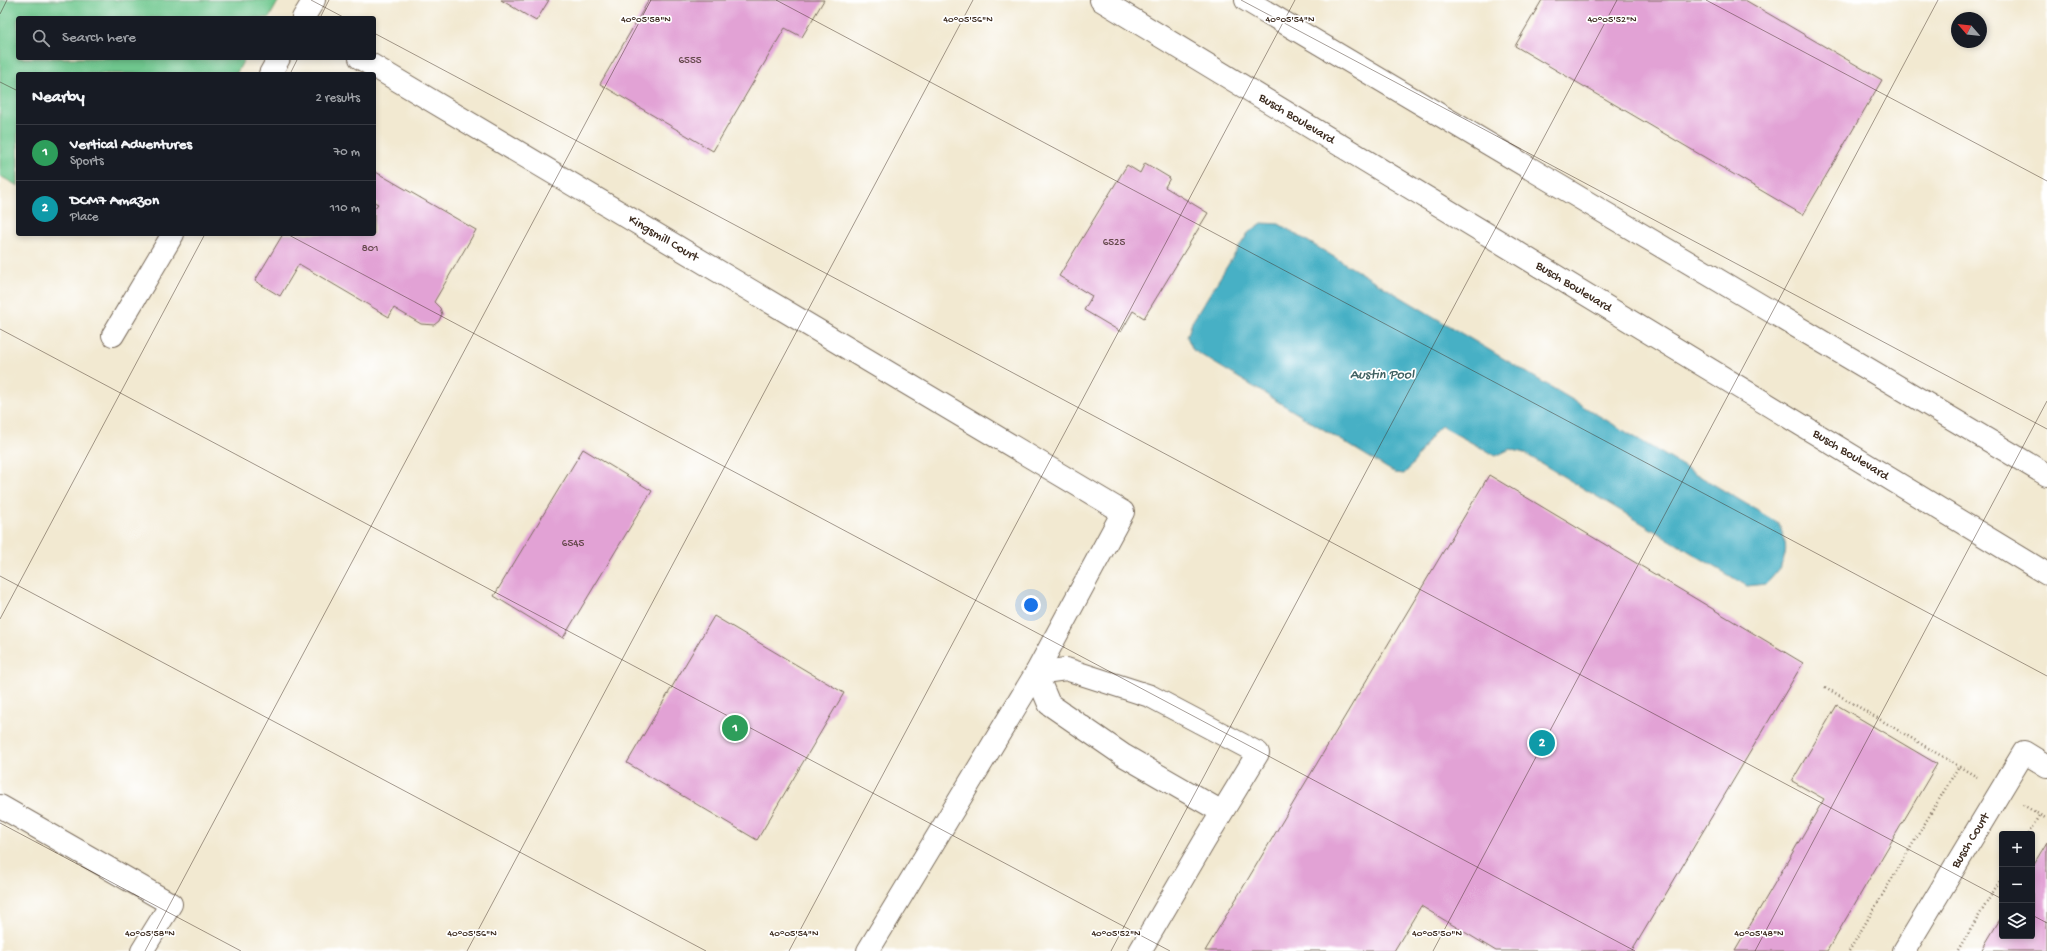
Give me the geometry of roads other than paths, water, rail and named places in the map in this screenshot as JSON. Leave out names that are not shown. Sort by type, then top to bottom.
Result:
[{"type":"main road","points":[[304,16],[314,0]]},
{"type":"main road","name":"Busch Boulevard","points":[[1102,0],[2047,574]]},
{"type":"main road","points":[[1246,0],[2047,475]]},
{"type":"main road","points":[[271,72],[278,60]]},
{"type":"main road","name":"Kingsmill Court","points":[[363,60],[1123,512],[1036,673]]},
{"type":"main road","points":[[113,334],[172,236]]},
{"type":"main road","points":[[1036,673],[1066,669],[1150,696],[1258,753],[1140,951]]},
{"type":"main road","points":[[1036,673],[1049,704],[1123,755],[1222,812]]},
{"type":"main road","points":[[868,951],[1036,673]]},
{"type":"main road","name":"Busch Court","points":[[1904,951],[2024,752],[2047,766]]},
{"type":"main road","points":[[0,806],[171,904],[142,951]]},
{"type":"water","name":"Austin Pool","points":[[1262,223],[1279,224],[1778,523],[1786,548],[1785,556],[1778,570],[1766,584],[1747,586],[1524,453],[1510,449],[1496,456],[1441,426],[1435,431],[1404,474],[1395,473],[1193,350],[1187,337],[1192,322],[1248,233]]},
{"type":"place","name":"Vertical Adventures","points":[[735,728]]},
{"type":"place","name":"DCM7 Amazon","points":[[1542,743]]}]
